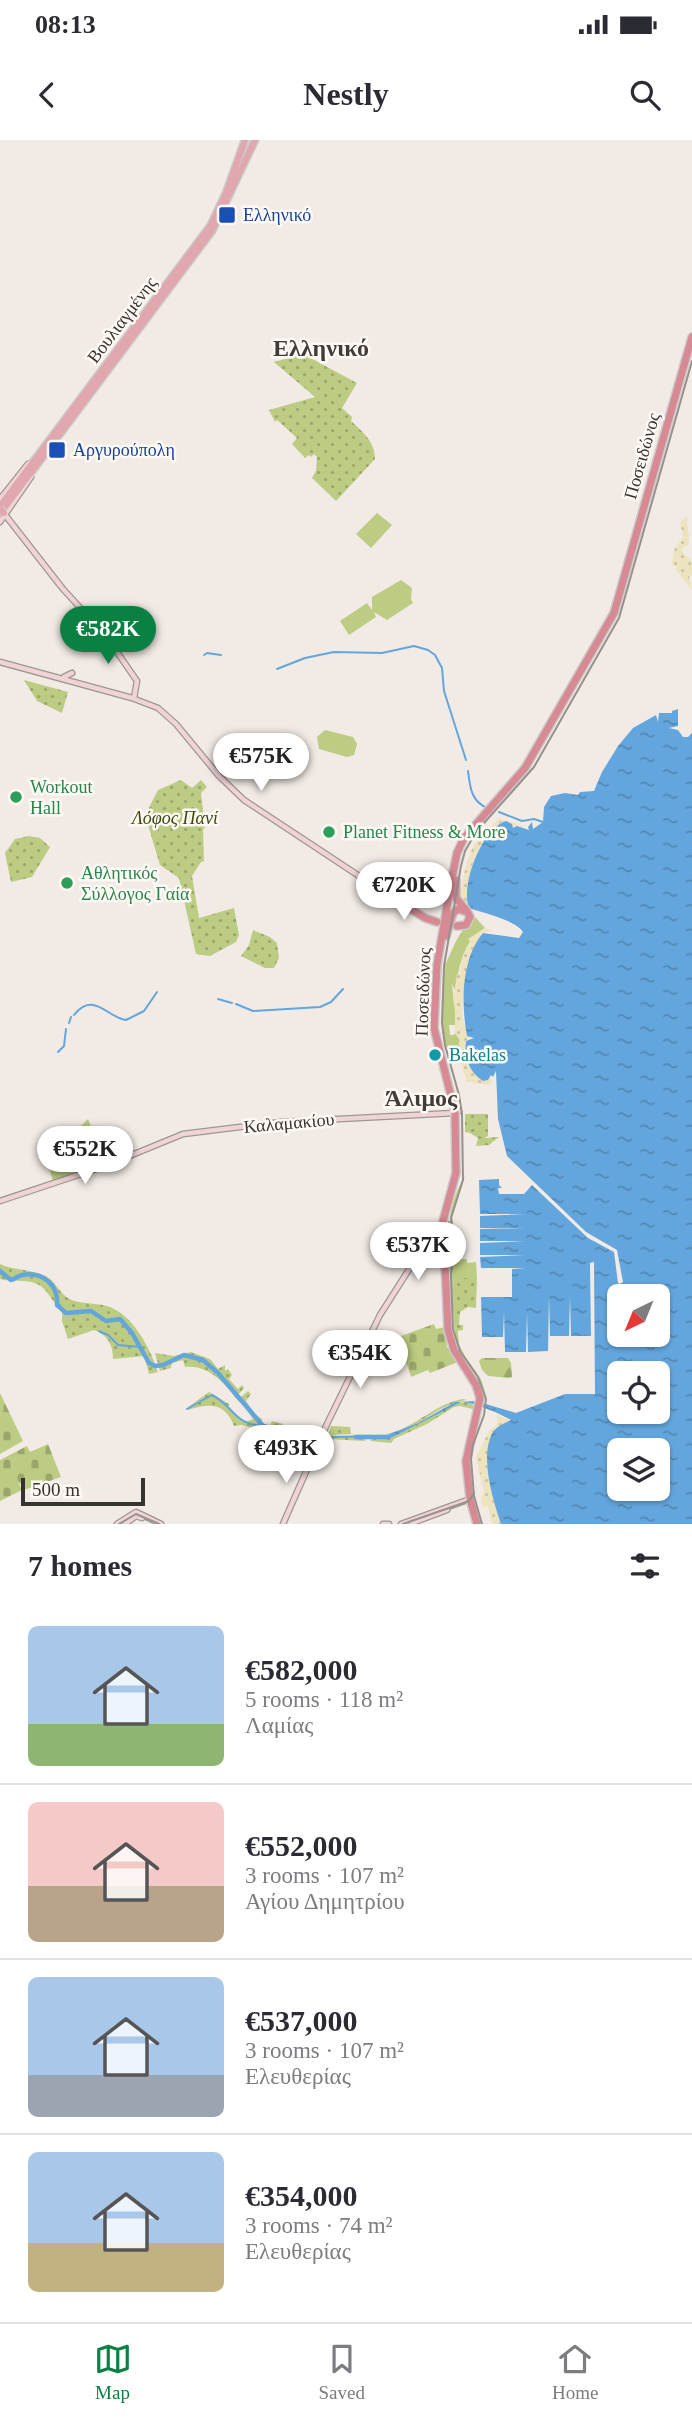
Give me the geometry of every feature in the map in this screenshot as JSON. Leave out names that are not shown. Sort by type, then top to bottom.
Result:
[{"type":"highway","name":"Ποσειδώνος","points":[[601,639],[618,600],[692,337]]},
{"type":"highway","name":"Ποσειδώνος","points":[[458,1114],[434,1028],[437,965],[461,855],[470,835],[523,777],[622,601],[692,351]]},
{"type":"highway","name":"Ποσειδώνος","points":[[442,1228],[460,1174],[458,1114],[439,1037],[444,934],[456,858],[464,838],[523,771],[546,736]]},
{"type":"highway","points":[[444,934],[456,910],[462,909],[467,913],[467,920],[463,925],[457,926],[467,924],[470,916],[456,898],[456,880]]},
{"type":"highway","points":[[392,896],[436,922],[444,934]]},
{"type":"highway","points":[[419,911],[435,918],[444,914],[447,906]]},
{"type":"highway","name":"Ποσειδώνος","points":[[460,1174],[443,1215],[442,1228],[449,1335],[458,1358],[477,1386],[481,1406]]},
{"type":"highway","points":[[479,1524],[470,1501],[466,1456],[481,1406]]},
{"type":"highway","points":[[479,1524],[472,1495],[469,1455],[481,1406]]},
{"type":"main road","name":"Βουλιαγμένης","points":[[2,513],[91,383],[213,221],[246,140]]},
{"type":"main road","name":"Βουλιαγμένης","points":[[2,513],[215,227],[257,140]]},
{"type":"main road","points":[[234,186],[234,192],[238,196]]},
{"type":"main road","points":[[186,266],[198,262]]},
{"type":"main road","points":[[0,499],[48,438],[61,426]]},
{"type":"main road","name":"Βουλιαγμένης","points":[[2,513],[14,501],[35,468]]},
{"type":"main road","points":[[2,513],[104,635],[134,681],[133,695]]},
{"type":"main road","points":[[2,660],[133,695]]},
{"type":"main road","points":[[2,660],[133,695],[155,704],[169,714],[219,773],[247,799],[392,896],[419,911]]},
{"type":"main road","points":[[64,677],[72,674],[77,681]]},
{"type":"main road","name":"Καλαμακίου","points":[[0,1200],[109,1163],[174,1136],[250,1125],[458,1114]]},
{"type":"main road","points":[[324,1436],[388,1310],[442,1228]]},
{"type":"main road","points":[[284,1524],[382,1310],[442,1228]]},
{"type":"main road","points":[[401,1524],[470,1501]]},
{"type":"main road","points":[[408,1524],[470,1501]]},
{"type":"main road","points":[[143,1508],[145,1516]]},
{"type":"main road","points":[[117,1524],[128,1514],[136,1514],[161,1524]]},
{"type":"main road","points":[[125,1524],[136,1514]]},
{"type":"main road","points":[[136,1514],[154,1524]]},
{"type":"main road","points":[[383,1524],[389,1524]]},
{"type":"green space","points":[[303,354],[357,383],[342,408],[352,417],[351,421],[373,447],[375,459],[336,501],[312,478],[316,471],[317,457],[314,454],[305,458],[292,444],[297,438],[277,420],[275,422],[269,410],[315,397],[274,362]]},
{"type":"green space","points":[[377,513],[392,525],[371,548],[356,534]]},
{"type":"green space","points":[[401,580],[412,588],[413,603],[387,620],[374,612],[376,617],[349,635],[340,621],[367,603],[372,610],[372,597]]},
{"type":"green space","points":[[24,680],[68,692],[62,713],[37,701]]},
{"type":"green space","points":[[325,730],[353,737],[357,744],[354,755],[347,757],[319,749],[317,737]]},
{"type":"green space","name":"Λόφος Πανί","points":[[181,780],[192,788],[201,780],[207,787],[201,793],[205,827],[204,861],[192,876],[199,918],[234,908],[239,935],[236,942],[210,956],[196,954],[179,878],[160,865],[145,815],[158,790]]},
{"type":"green space","points":[[29,836],[40,838],[50,847],[32,877],[11,882],[5,853],[15,839]]},
{"type":"green space","points":[[473,915],[485,928],[467,947],[460,964],[455,990],[452,984],[456,1021],[455,1025],[449,1025],[450,1035],[455,1033],[460,1040],[457,1052],[459,1060],[448,1050],[449,1061],[442,1030],[444,967],[457,939],[463,930],[466,930]]},
{"type":"green space","points":[[253,930],[277,943],[279,958],[274,968],[265,968],[241,956],[249,945]]},
{"type":"green space","points":[[465,1114],[488,1114],[488,1136],[484,1138],[499,1137],[489,1145],[476,1146],[478,1138],[465,1132]]},
{"type":"green space","points":[[88,1119],[104,1161],[101,1165],[53,1181],[46,1157],[58,1149]]},
{"type":"green space","points":[[465,1175],[452,1216],[452,1231],[454,1231],[455,1259],[467,1259],[467,1263],[476,1262],[477,1278],[453,1278],[459,1344],[481,1379],[487,1398],[477,1376],[460,1352],[455,1336],[449,1256],[454,1256],[454,1240],[449,1240],[449,1231],[452,1205]]},
{"type":"green space","points":[[0,1264],[47,1277],[70,1299],[107,1306],[125,1316],[139,1333],[158,1372],[149,1374],[144,1356],[113,1359],[109,1341],[94,1330],[68,1339],[62,1312],[46,1292],[39,1285],[28,1281],[0,1279]]},
{"type":"green space","points":[[453,1278],[477,1278],[476,1308],[468,1307],[460,1312],[459,1325],[463,1325],[463,1330],[457,1331]]},
{"type":"green space","points":[[434,1324],[436,1329],[445,1327],[447,1347],[458,1362],[411,1377],[398,1337]]},
{"type":"green space","points":[[191,1352],[210,1359],[218,1369],[225,1365],[225,1371],[228,1369],[232,1375],[229,1379],[238,1389],[242,1385],[244,1388],[238,1395],[241,1397],[248,1391],[251,1394],[246,1401],[262,1419],[262,1424],[270,1426],[272,1421],[283,1424],[283,1429],[305,1432],[306,1426],[312,1427],[311,1434],[321,1434],[319,1439],[234,1426],[226,1412],[216,1406],[188,1410],[188,1407],[209,1392],[229,1404],[240,1420],[246,1422],[253,1419],[228,1388],[209,1372],[185,1367],[183,1360],[160,1371],[155,1353],[174,1356]]},
{"type":"green space","points":[[482,1358],[508,1358],[512,1377],[488,1376],[479,1361]]},
{"type":"green space","points":[[0,1393],[23,1441],[0,1454]]},
{"type":"green space","points":[[467,1400],[449,1405],[416,1424],[398,1432],[376,1435],[400,1430],[453,1401]]},
{"type":"green space","points":[[467,1402],[477,1407],[477,1410],[454,1407],[391,1443],[371,1441],[366,1437],[393,1437],[456,1403]]},
{"type":"green space","points":[[331,1426],[350,1427],[351,1434],[376,1435],[344,1434],[327,1437],[366,1437],[365,1441],[326,1439]]},
{"type":"green space","points":[[48,1444],[61,1477],[24,1490],[17,1479],[22,1490],[0,1501],[0,1460],[27,1446],[30,1452]]},
{"type":"sand","points":[[687,516],[689,544],[681,550],[692,562],[692,574],[689,577],[692,590],[672,564],[674,550],[683,537],[680,523]]},
{"type":"sand","points":[[499,818],[524,827],[515,826],[513,829],[512,824],[505,821],[487,835],[470,873],[467,899],[469,910],[459,902],[467,862],[477,841]]},
{"type":"sand","points":[[485,928],[493,931],[480,933],[482,934],[468,971],[463,1016],[470,1038],[465,1041],[468,1063],[483,1081],[490,1078],[492,1080],[490,1085],[467,1082],[457,1053],[460,1039],[455,1033],[453,1002],[457,974],[460,974],[462,958],[470,941],[468,939]]},
{"type":"sand","points":[[497,1416],[511,1420],[494,1430],[490,1441],[488,1477],[501,1524],[492,1524],[488,1506],[482,1507],[481,1498],[484,1492],[476,1457],[489,1431],[497,1424]]},
{"type":"water","points":[[678,709],[678,726],[669,728],[678,730],[683,737],[692,733],[692,1524],[501,1524],[489,1478],[487,1453],[493,1432],[511,1420],[506,1417],[461,1402],[393,1437],[327,1438],[387,1435],[418,1423],[455,1402],[476,1401],[516,1413],[565,1394],[595,1394],[594,1262],[590,1263],[591,1336],[571,1336],[570,1296],[569,1336],[550,1336],[549,1296],[548,1351],[528,1352],[527,1312],[526,1352],[505,1352],[504,1312],[503,1337],[482,1337],[481,1297],[512,1297],[512,1269],[526,1268],[481,1268],[480,1257],[525,1255],[480,1255],[480,1243],[525,1241],[480,1241],[480,1229],[525,1228],[480,1228],[480,1216],[525,1214],[480,1214],[479,1180],[499,1179],[502,1188],[498,1188],[499,1194],[524,1194],[532,1185],[588,1238],[614,1252],[618,1283],[623,1282],[617,1250],[586,1232],[507,1156],[498,1119],[496,1071],[493,1077],[491,1075],[488,1080],[483,1081],[468,1064],[466,1041],[474,1038],[467,1036],[464,982],[470,956],[483,933],[519,938],[523,932],[506,920],[469,908],[468,886],[470,872],[481,846],[497,826],[506,821],[512,824],[513,828],[517,826],[529,830],[532,822],[533,829],[543,822],[544,807],[551,796],[565,793],[578,795],[580,792],[594,791],[618,746],[633,728],[656,715],[658,722],[659,713],[672,713]]},
{"type":"waterway","points":[[277,669],[305,658],[334,652],[382,653],[414,646],[428,650],[435,655],[442,668],[444,691],[466,760]]},
{"type":"waterway","points":[[204,655],[221,655]]},
{"type":"waterway","points":[[468,771],[474,797],[487,808]]},
{"type":"waterway","points":[[499,812],[522,821],[534,819],[543,822]]},
{"type":"waterway","points":[[236,1004],[253,1011],[320,1007],[331,1002],[343,989]]},
{"type":"waterway","points":[[74,1015],[81,1008],[94,1005],[126,1020],[144,1011],[157,992]]},
{"type":"waterway","points":[[218,999],[232,1003]]},
{"type":"waterway","points":[[69,1023],[71,1017]]},
{"type":"waterway","points":[[58,1052],[64,1046],[66,1029]]},
{"type":"waterway","points":[[0,1271],[11,1280],[29,1274],[42,1277],[52,1286],[57,1305],[66,1313],[91,1311],[106,1321],[120,1319],[132,1333],[149,1363],[155,1366],[184,1355],[203,1360],[218,1373],[263,1426],[323,1437]]},
{"type":"waterway","points":[[99,1331],[108,1335],[118,1345],[141,1347]]},
{"type":"waterway","points":[[187,1409],[212,1395],[246,1422],[263,1426]]},
{"type":"waterway","points":[[356,1437],[389,1437]]},
{"type":"tram line","points":[[482,1524],[474,1496],[471,1459],[486,1399],[478,1377],[460,1351],[453,1329],[451,1275],[454,1242],[451,1218],[463,1180],[462,1114],[442,1023],[444,966],[461,866],[465,851],[476,832],[534,767],[619,618],[692,361]]},
{"type":"tram line","points":[[403,1524],[469,1501],[474,1493]]},
{"type":"tram line","points":[[119,1524],[136,1514],[159,1524]]},
{"type":"place","name":"Ελληνικό","points":[[227,215]]},
{"type":"place","name":"Αργυρούπολη","points":[[57,450]]},
{"type":"place","name":"Workout Hall","points":[[16,797]]},
{"type":"place","name":"Planet Fitness & More","points":[[329,832]]},
{"type":"place","name":"Αθλητικός Σύλλογος Γαία","points":[[67,883]]},
{"type":"place","name":"Bakelas","points":[[435,1055]]},
{"type":"district","name":"Ελληνικό","points":[[321,348]]},
{"type":"district","name":"Άλιμος","points":[[421,1098]]}]
